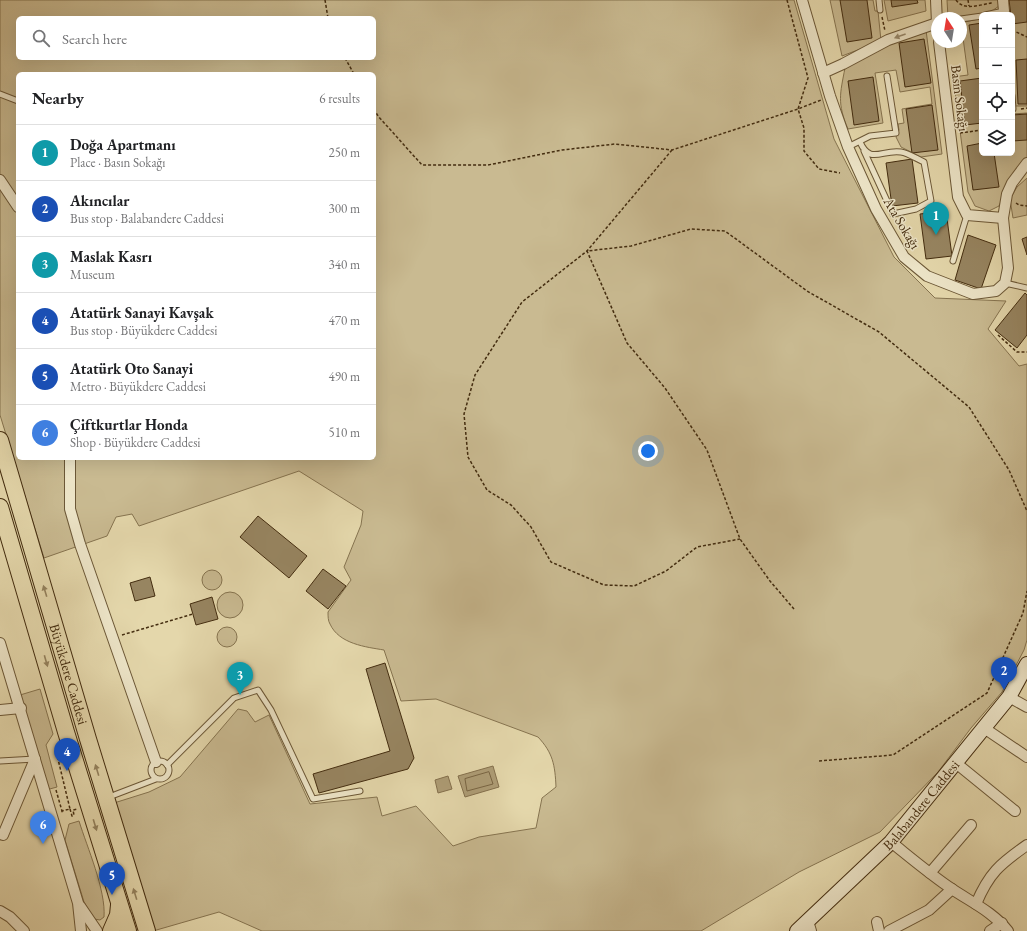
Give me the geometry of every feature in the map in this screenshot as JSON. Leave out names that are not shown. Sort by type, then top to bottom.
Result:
[{"type":"main road","name":"Büyükdere Caddesi","points":[[0,440],[70,678],[147,931]]},
{"type":"main road","name":"Büyükdere Caddesi","points":[[0,507],[66,732],[128,931]]},
{"type":"main road","points":[[30,607],[42,613],[55,653],[70,678]]},
{"type":"main road","name":"Balabandere Caddesi","points":[[796,931],[809,926],[892,842],[1009,696],[1027,664]]},
{"type":"main road","points":[[111,931],[118,915],[119,905]]},
{"type":"street","name":"Ata Sokağı","points":[[802,0],[830,96],[848,147],[876,209],[904,257],[927,276],[973,294],[996,291],[1005,283]]},
{"type":"street","points":[[936,0],[937,12]]},
{"type":"street","points":[[1003,0],[1004,12]]},
{"type":"street","points":[[823,73],[888,40],[931,25]]},
{"type":"street","name":"Basın Sokağı","points":[[940,48],[958,197],[967,215]]},
{"type":"street","points":[[1005,283],[1008,268],[1003,218],[1012,183],[1027,163]]},
{"type":"street","points":[[0,180],[16,203]]},
{"type":"street","points":[[967,215],[1003,218]]},
{"type":"street","points":[[70,460],[70,509],[80,544],[156,762]]},
{"type":"street","points":[[0,643],[3,666],[21,708],[78,903],[82,931]]},
{"type":"street","points":[[1009,696],[1027,707]]},
{"type":"street","points":[[0,710],[21,708]]},
{"type":"street","points":[[984,728],[1027,757]]},
{"type":"street","points":[[3,835],[35,759]]},
{"type":"street","points":[[956,763],[1015,811]]},
{"type":"street","points":[[930,873],[971,825]]},
{"type":"street","points":[[892,842],[930,873],[976,904],[1005,927]]},
{"type":"street","points":[[976,904],[984,884],[999,866],[1027,845]]},
{"type":"street","points":[[889,931],[929,910],[952,889]]},
{"type":"street","points":[[78,903],[97,931]]},
{"type":"street","points":[[0,911],[10,917],[24,931]]},
{"type":"street","points":[[990,931],[1005,927]]},
{"type":"lane","points":[[879,0],[880,10]]},
{"type":"lane","points":[[967,18],[979,17]]},
{"type":"lane","points":[[848,147],[870,136],[896,133],[887,76]]},
{"type":"lane","points":[[0,94],[16,100]]},
{"type":"lane","points":[[860,142],[864,151],[893,214],[916,209],[931,201],[924,162],[901,152],[873,155],[864,151]]},
{"type":"lane","points":[[953,261],[967,215]]},
{"type":"lane","points":[[1005,283],[1027,288]]},
{"type":"lane","points":[[167,765],[234,698],[258,690],[271,710],[313,799],[360,791]]},
{"type":"lane","points":[[0,761],[35,759]]},
{"type":"lane","points":[[106,798],[167,776],[169,770],[167,765],[162,762],[156,762],[152,766],[151,772],[156,779]]},
{"type":"path","points":[[325,0],[328,16]]},
{"type":"path","points":[[787,0],[808,78],[798,110],[804,128],[804,151],[819,169],[840,173]]},
{"type":"path","points":[[956,0],[961,5],[970,7],[990,1],[1003,12]]},
{"type":"path","points":[[968,0],[971,18]]},
{"type":"path","points":[[880,10],[888,40]]},
{"type":"path","points":[[1015,31],[1027,37]]},
{"type":"path","points":[[346,60],[353,72]]},
{"type":"path","points":[[376,112],[422,165],[488,165],[562,150],[615,144],[672,150],[798,110],[830,96]]},
{"type":"path","points":[[950,134],[979,130]]},
{"type":"path","points":[[672,150],[587,251],[522,302],[476,374],[464,414],[468,457],[487,490],[511,505],[531,527],[551,562],[604,585],[634,586],[666,571],[696,547],[740,538]]},
{"type":"path","points":[[587,251],[630,246],[691,229],[725,231],[807,291],[879,332],[969,407],[1009,470],[1027,511]]},
{"type":"path","points":[[587,251],[627,343],[665,388],[707,450],[740,538],[770,581],[794,609]]},
{"type":"path","points":[[998,335],[1017,352],[1027,352]]},
{"type":"path","points":[[819,762],[893,755],[987,693],[1023,613],[1027,591]]},
{"type":"path","points":[[114,638],[193,614]]},
{"type":"path","points":[[56,755],[72,816],[74,815],[73,810]]},
{"type":"path","points":[[53,821],[64,819],[56,790]]},
{"type":"path","points":[[62,811],[70,809]]},
{"type":"shaded area","points":[[0,0],[794,0],[834,139],[894,257],[935,298],[1006,301],[988,329],[1019,366],[1027,364],[1027,640],[1024,650],[1002,692],[971,728],[938,772],[880,832],[799,872],[701,931],[262,931],[219,912],[153,931],[114,803],[149,792],[180,777],[238,709],[247,711],[255,722],[269,715],[310,804],[377,797],[382,816],[416,806],[453,846],[479,837],[536,828],[542,798],[556,787],[555,772],[552,760],[547,748],[538,737],[436,699],[401,701],[384,650],[361,646],[346,640],[334,631],[329,621],[328,612],[351,580],[344,567],[361,525],[363,511],[299,471],[139,526],[132,514],[116,517],[107,536],[44,558],[0,415]]},
{"type":"shaded area","points":[[830,0],[873,0],[875,11],[878,11],[881,41],[842,56]]},
{"type":"shaded area","points":[[884,0],[925,0],[926,11],[888,21]]},
{"type":"shaded area","points":[[947,0],[1000,0],[999,6],[994,10],[979,12],[979,15],[967,17],[967,12],[948,12]]},
{"type":"shaded area","points":[[1007,0],[1027,0],[1027,106],[1015,106],[1015,12],[1008,12]]},
{"type":"shaded area","points":[[979,19],[979,156],[1015,156],[1015,114],[1027,113],[1027,159],[1008,186],[999,206],[989,211],[975,206],[968,192],[953,77],[968,75],[964,48],[967,48],[967,22]]},
{"type":"shaded area","points":[[926,30],[942,154],[921,157],[901,147],[896,137],[899,130],[898,124],[904,123],[902,109],[932,104],[930,87],[900,92],[896,70],[875,73],[883,123],[848,129],[842,112],[840,98],[845,68],[887,46]]},
{"type":"shaded area","points":[[1027,178],[1027,215],[1013,218],[1010,199],[1017,187]]},
{"type":"shaded area","points":[[212,570],[219,573],[222,580],[219,587],[212,590],[205,587],[202,580],[205,573]]},
{"type":"shaded area","points":[[230,592],[239,596],[243,605],[239,614],[230,618],[221,614],[217,605],[221,596]]},
{"type":"shaded area","points":[[227,627],[234,630],[237,637],[234,644],[227,647],[220,644],[217,637],[220,630]]},
{"type":"shaded area","points":[[40,689],[53,734],[46,745],[57,787],[46,790],[20,695]]},
{"type":"shaded area","points":[[79,821],[102,894],[104,917],[100,920],[94,919],[84,902],[65,840],[69,824]]},
{"type":"water","points":[[493,766],[499,787],[465,797],[458,776]]},
{"type":"water","points":[[448,776],[452,789],[438,793],[435,780]]},
{"type":"building","points":[[840,0],[867,0],[872,38],[847,42]]},
{"type":"building","points":[[891,0],[917,0],[918,3],[892,7]]},
{"type":"building","points":[[1009,0],[1027,0],[1027,22],[1015,24],[1015,12],[1010,12]]},
{"type":"building","points":[[979,23],[979,68],[976,69],[969,25]]},
{"type":"building","points":[[924,39],[931,83],[905,87],[899,43]]},
{"type":"building","points":[[1027,59],[1027,104],[1018,104],[1016,60]]},
{"type":"building","points":[[873,77],[879,121],[854,125],[848,81]]},
{"type":"building","points":[[979,78],[979,123],[965,125],[960,81]]},
{"type":"building","points":[[932,105],[938,150],[912,153],[906,109]]},
{"type":"building","points":[[1027,114],[1027,140],[1015,141],[1015,115]]},
{"type":"building","points":[[979,144],[979,156],[994,156],[999,187],[973,190],[967,146]]},
{"type":"building","points":[[912,159],[918,203],[892,206],[886,163]]},
{"type":"building","points":[[946,211],[952,256],[926,259],[920,214]]},
{"type":"building","points":[[968,235],[996,245],[981,289],[955,280]]},
{"type":"building","points":[[1027,237],[1027,255],[1022,239]]},
{"type":"building","points":[[1025,293],[1027,295],[1027,335],[1017,348],[995,330]]},
{"type":"building","points":[[258,516],[307,556],[289,578],[240,537]]},
{"type":"building","points":[[323,569],[346,586],[328,609],[306,591]]},
{"type":"building","points":[[150,577],[155,596],[135,601],[130,583]]},
{"type":"building","points":[[212,597],[218,619],[196,625],[190,604]]},
{"type":"building","points":[[385,663],[414,758],[408,769],[319,793],[313,774],[390,751],[366,669]]},
{"type":"place","name":"Doğa Apartmanı","points":[[936,235]]},
{"type":"place","name":"Akıncılar","points":[[1004,690]]},
{"type":"place","name":"Maslak Kasrı","points":[[240,695]]},
{"type":"place","name":"Atatürk Sanayi Kavşak","points":[[67,771]]},
{"type":"place","name":"Çiftkurtlar Honda","points":[[43,844]]},
{"type":"place","name":"Atatürk Oto Sanayi","points":[[112,895]]}]
